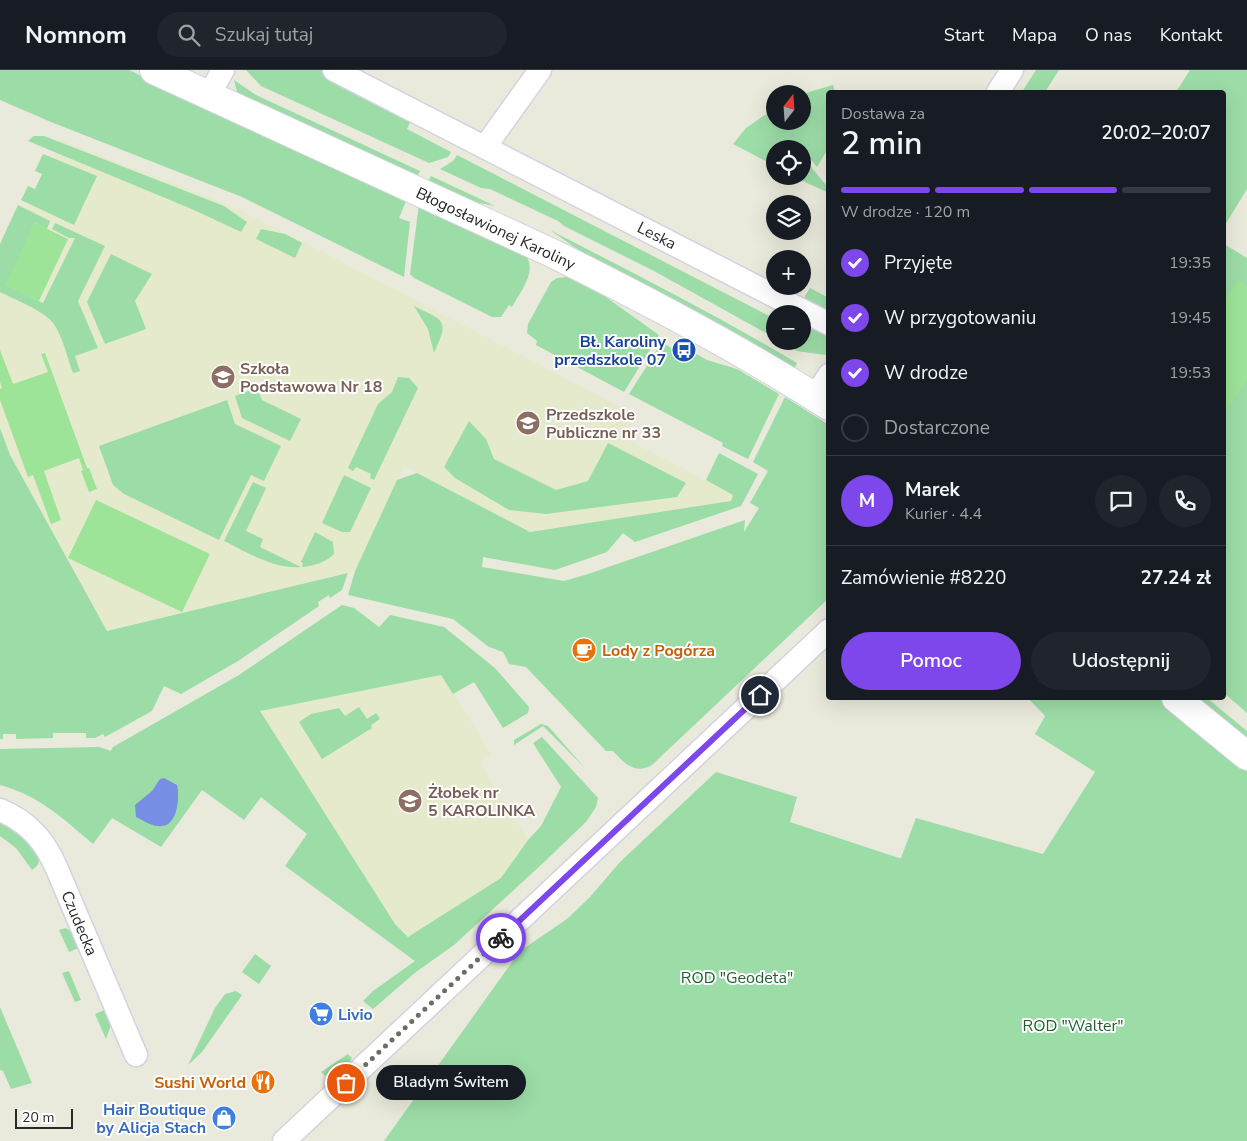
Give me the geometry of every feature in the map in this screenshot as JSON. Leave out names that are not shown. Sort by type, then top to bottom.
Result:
[{"type":"street","name":"Błogosławionej Karoliny","points":[[154,70],[600,278],[824,392]]},
{"type":"street","points":[[209,95],[223,70]]},
{"type":"street","name":"Leska","points":[[334,70],[826,322]]},
{"type":"street","points":[[485,147],[540,70]]},
{"type":"street","points":[[999,90],[1012,70]]},
{"type":"street","points":[[284,1141],[826,633]]},
{"type":"street","points":[[1178,700],[1247,756]]},
{"type":"street","name":"Czudecka","points":[[0,810],[16,817],[31,828],[44,842],[136,1055]]},
{"type":"shaded area","name":"Szkoła Podstawowa Nr 18","points":[[59,140],[224,203],[286,233],[636,415],[624,438],[734,495],[731,501],[530,532],[404,466],[355,571],[107,631],[10,455],[0,428],[0,267]]},
{"type":"shaded area","name":"Żłobek nr 5 KAROLINKA","points":[[442,675],[491,754],[479,762],[528,840],[501,878],[409,937],[395,924],[259,711]]},
{"type":"green space","points":[[0,70],[129,70],[407,199],[399,218],[410,222],[404,277],[242,197],[0,100]]},
{"type":"green space","points":[[246,70],[321,70],[409,115],[411,120],[407,129],[451,152],[448,157],[429,163],[261,86]]},
{"type":"green space","points":[[1036,70],[1059,70],[1046,90],[1023,90]]},
{"type":"green space","points":[[1190,70],[1247,70],[1247,189],[1226,223],[1226,90],[1177,90]]},
{"type":"green space","points":[[234,80],[256,95],[420,171],[416,179],[242,97],[237,92]]},
{"type":"green space","points":[[833,85],[834,90],[826,90],[826,152],[817,167],[811,160],[811,140],[766,140],[766,161],[733,144],[746,128],[766,114],[766,130],[811,130],[811,91]]},
{"type":"green space","points":[[34,136],[44,136],[224,206],[247,222],[241,232],[194,210],[28,141]]},
{"type":"green space","points":[[43,154],[97,176],[74,225],[21,200],[28,186],[35,189],[42,174],[35,171]]},
{"type":"green space","points":[[457,155],[766,314],[766,333],[654,271],[564,226],[558,221],[490,189],[481,188],[440,169],[453,161]]},
{"type":"green space","points":[[811,167],[826,185],[826,192],[811,185]]},
{"type":"green space","points":[[431,176],[495,206],[460,199],[427,184]]},
{"type":"green space","points":[[419,204],[527,257],[530,270],[526,283],[512,307],[509,305],[501,317],[492,317],[414,278],[410,274]]},
{"type":"green space","points":[[18,205],[50,221],[47,229],[35,223],[6,285],[43,303],[75,238],[69,238],[52,229],[55,223],[105,246],[78,301],[98,348],[75,356],[80,371],[73,373],[59,334],[48,318],[0,292],[0,244]]},
{"type":"green space","points":[[35,223],[68,239],[39,301],[5,285]]},
{"type":"green space","points":[[261,229],[285,234],[302,243],[295,258],[256,239]]},
{"type":"green space","points":[[550,230],[766,344],[766,350],[775,350],[797,363],[793,372],[603,267]]},
{"type":"green space","points":[[1226,245],[1247,258],[1247,713],[1226,695]]},
{"type":"green space","points":[[111,254],[152,274],[135,301],[146,329],[105,344],[87,302]]},
{"type":"green space","points":[[567,277],[603,295],[659,335],[624,392],[536,345],[537,341],[527,333],[528,324],[551,282],[557,278]]},
{"type":"green space","points":[[1238,280],[1247,286],[1247,379],[1226,412],[1226,298]]},
{"type":"green space","points":[[811,289],[826,296],[826,312],[806,301],[805,296],[811,295]]},
{"type":"green space","points":[[414,306],[438,318],[441,322],[443,327],[442,333],[434,353],[428,329]]},
{"type":"green space","points":[[811,328],[826,336],[825,355],[795,350],[811,350]]},
{"type":"green space","points":[[662,342],[688,359],[693,352],[707,360],[737,369],[779,394],[748,459],[722,446],[723,443],[629,394]]},
{"type":"green space","points":[[0,350],[13,384],[48,372],[41,354],[45,353],[87,468],[89,468],[97,489],[89,492],[81,471],[83,470],[79,458],[44,471],[61,520],[51,524],[33,475],[28,477],[0,400],[0,389],[2,388],[0,382]]},
{"type":"green space","points":[[398,377],[409,378],[418,388],[374,480],[370,478],[371,474],[356,467],[353,471],[348,468],[378,404],[392,392]]},
{"type":"green space","points":[[257,388],[262,400],[301,419],[290,441],[242,418],[235,396]]},
{"type":"green space","points":[[785,397],[826,423],[826,601],[652,765],[646,768],[640,769],[630,766],[613,751],[606,751],[526,667],[509,664],[503,652],[489,647],[453,619],[348,595],[355,571],[397,480],[417,473],[530,532],[731,501],[733,495],[706,480],[719,453],[758,474],[741,506],[635,542],[623,533],[607,552],[555,570],[483,557],[482,567],[564,581],[745,520],[744,532],[759,508],[750,503],[768,471],[753,462]]},
{"type":"green space","points":[[227,400],[235,424],[281,446],[264,481],[251,475],[219,540],[124,494],[113,485],[99,446]]},
{"type":"green space","points":[[469,421],[486,439],[494,459],[556,490],[588,481],[608,443],[686,483],[677,497],[546,514],[509,510],[455,478],[444,467]]},
{"type":"green space","points":[[0,428],[10,455],[107,631],[348,573],[342,590],[330,598],[329,595],[318,602],[319,606],[238,661],[181,694],[164,686],[152,711],[105,737],[103,734],[95,738],[86,738],[86,733],[53,733],[53,738],[16,739],[16,734],[3,734],[3,739],[0,739]]},
{"type":"green space","points":[[344,475],[371,488],[350,532],[342,532],[322,523]]},
{"type":"green space","points":[[253,482],[266,488],[246,531],[263,539],[260,547],[301,567],[281,566],[271,563],[224,541]]},
{"type":"green space","points":[[96,500],[210,554],[182,612],[68,558]]},
{"type":"green space","points":[[315,532],[333,542],[334,554],[320,563],[302,567],[303,563],[301,562]]},
{"type":"green space","points":[[342,605],[354,608],[379,627],[390,615],[444,627],[495,668],[529,707],[528,713],[503,728],[474,682],[453,694],[441,675],[260,711],[395,924],[408,937],[501,878],[528,840],[541,826],[561,787],[533,743],[542,737],[598,798],[596,807],[586,822],[541,865],[454,945],[416,972],[373,1009],[363,1001],[373,991],[415,961],[285,866],[307,834],[261,797],[244,820],[202,790],[161,847],[112,818],[93,844],[61,817],[38,801],[14,789],[0,785],[0,749],[99,747],[111,751],[113,747],[239,675]]},
{"type":"green space","points":[[1030,700],[1161,700],[1247,769],[1247,1141],[384,1141],[520,951],[567,919],[590,897],[620,862],[716,772],[797,797],[790,822],[899,858],[901,858],[916,818],[1043,854],[1095,772],[1035,734],[1045,716]]},
{"type":"green space","points":[[1194,700],[1209,700],[1247,731],[1247,744]]},
{"type":"green space","points":[[359,707],[367,719],[376,713],[380,719],[371,725],[372,728],[322,759],[299,722],[311,714],[339,708],[345,716]]},
{"type":"green space","points":[[541,724],[548,726],[585,768],[543,726],[514,745],[514,740]]},
{"type":"green space","points":[[0,822],[22,836],[36,850],[39,858],[38,864],[32,870],[16,848],[0,836]]},
{"type":"green space","points":[[65,928],[73,932],[81,947],[69,952],[59,930]]},
{"type":"green space","points":[[255,954],[271,966],[259,984],[242,972]]},
{"type":"green space","points":[[69,971],[81,1000],[75,1002],[62,973]]},
{"type":"green space","points":[[236,991],[242,995],[202,1052],[188,1065],[215,1008],[225,994]]},
{"type":"green space","points":[[0,1007],[32,1083],[11,1089],[3,1071],[0,1070]]},
{"type":"green space","points":[[107,1009],[111,1025],[106,1039],[95,1014]]},
{"type":"green space","points":[[348,1054],[352,1058],[345,1069],[331,1081],[321,1072]]},
{"type":"water","points":[[164,778],[177,785],[178,804],[174,818],[170,823],[165,826],[155,826],[136,817],[135,805],[152,791],[160,779]]},
{"type":"way so far","points":[[346,1083],[501,938]]},
{"type":"place","name":"Bł. Karoliny przedszkole 07","points":[[684,350]]},
{"type":"place","name":"Szkoła Podstawowa Nr 18","points":[[223,377]]},
{"type":"place","name":"Przedszkole Publiczne nr 33","points":[[528,423]]},
{"type":"place","name":"Lody z Pogórza","points":[[584,650]]},
{"type":"place","name":"Żłobek nr 5 KAROLINKA","points":[[410,801]]},
{"type":"place","name":"Livio","points":[[321,1014]]},
{"type":"place","name":"Sushi World","points":[[263,1082]]},
{"type":"place","name":"Bladym Świtem","points":[[346,1083]]},
{"type":"place","name":"Hair Boutique by Alicja Stach","points":[[224,1118]]},
{"type":"route","points":[[501,938],[637,808],[760,695]]},
{"type":"park label","name":"ROD \"Geodeta\"","points":[[737,977]]},
{"type":"park label","name":"ROD \"Walter\"","points":[[1073,1025]]}]
